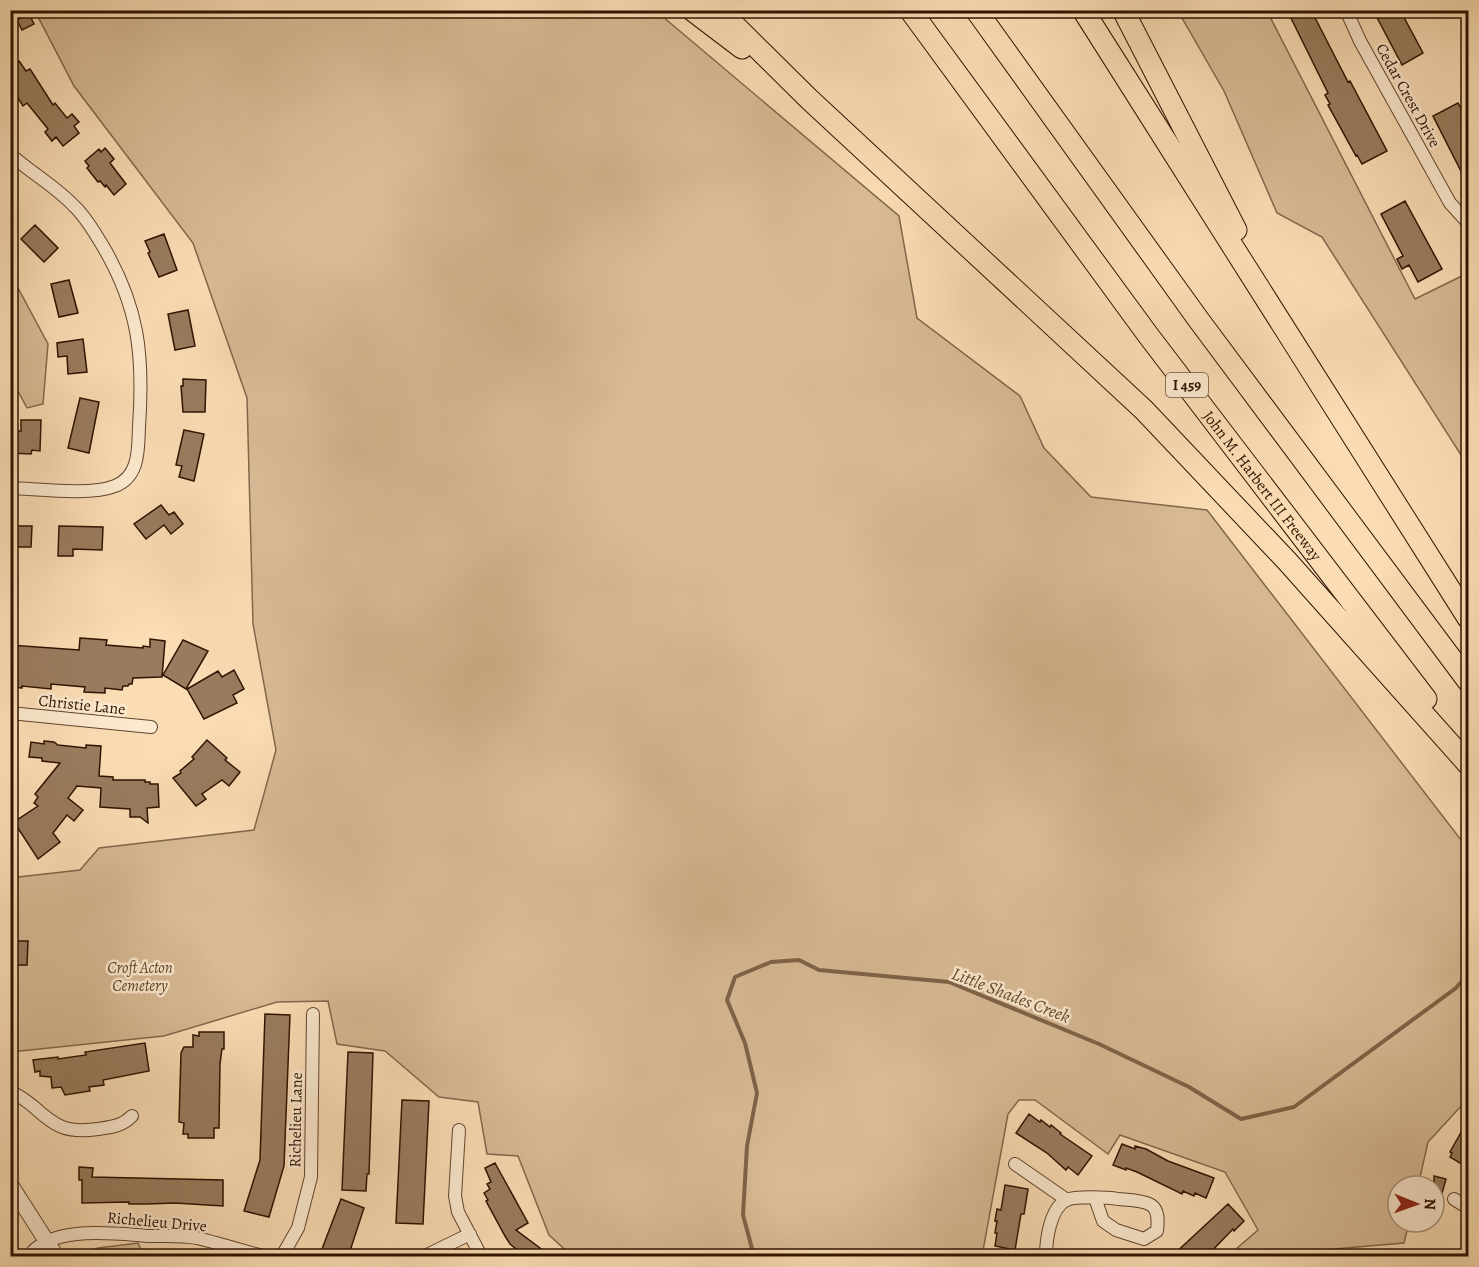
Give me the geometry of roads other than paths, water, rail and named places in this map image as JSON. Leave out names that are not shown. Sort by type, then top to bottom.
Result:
[{"type":"highway","points":[[692,10],[809,99]]},
{"type":"highway","points":[[719,10],[809,99],[1144,411],[1287,561],[1468,764]]},
{"type":"highway","name":"John M. Harbert III Freeway","points":[[910,10],[1148,335],[1399,661],[1468,757]]},
{"type":"highway","name":"I 459","points":[[976,10],[1198,319],[1468,681]]},
{"type":"highway","points":[[1083,10],[1468,618]]},
{"type":"highway","points":[[1123,10],[1215,191],[1339,417]]},
{"type":"street","name":"Cedar Crest Drive","points":[[1346,10],[1360,41],[1450,203],[1468,223]]},
{"type":"street","points":[[10,154],[76,207],[106,251],[118,274],[135,320],[141,373],[137,462],[131,473],[117,485],[99,491],[10,488]]},
{"type":"street","name":"Christie Lane","points":[[10,713],[151,727]]},
{"type":"street","name":"Richelieu Lane","points":[[282,1257],[298,1228],[311,1177],[313,1014]]},
{"type":"street","points":[[10,1092],[22,1097],[53,1124],[70,1130],[111,1127],[124,1123],[132,1116]]},
{"type":"street","points":[[459,1130],[455,1196],[458,1212],[482,1257]]},
{"type":"street","points":[[1016,1164],[1067,1200],[1105,1197],[1150,1204],[1156,1211],[1157,1231],[1144,1239],[1116,1230],[1103,1221],[1095,1198]]},
{"type":"street","points":[[10,1184],[56,1257]]},
{"type":"street","points":[[1454,1199],[1468,1208]]},
{"type":"street","points":[[1046,1257],[1056,1211],[1067,1200]]},
{"type":"street","name":"Richelieu Drive","points":[[47,1242],[72,1234],[100,1233],[194,1238],[264,1257]]},
{"type":"street","points":[[425,1257],[470,1234]]},
{"type":"street","points":[[29,1257],[32,1251],[47,1242]]},
{"type":"waterway","name":"Little Shades Creek","points":[[754,1256],[743,1215],[747,1146],[757,1093],[745,1043],[727,1000],[735,977],[771,962],[799,960],[819,970],[949,982],[1099,1044],[1189,1087],[1241,1119],[1294,1107],[1456,988],[1468,974]]},
{"type":"park label","name":"Croft Acton Cemetery","points":[[140,976]]}]
